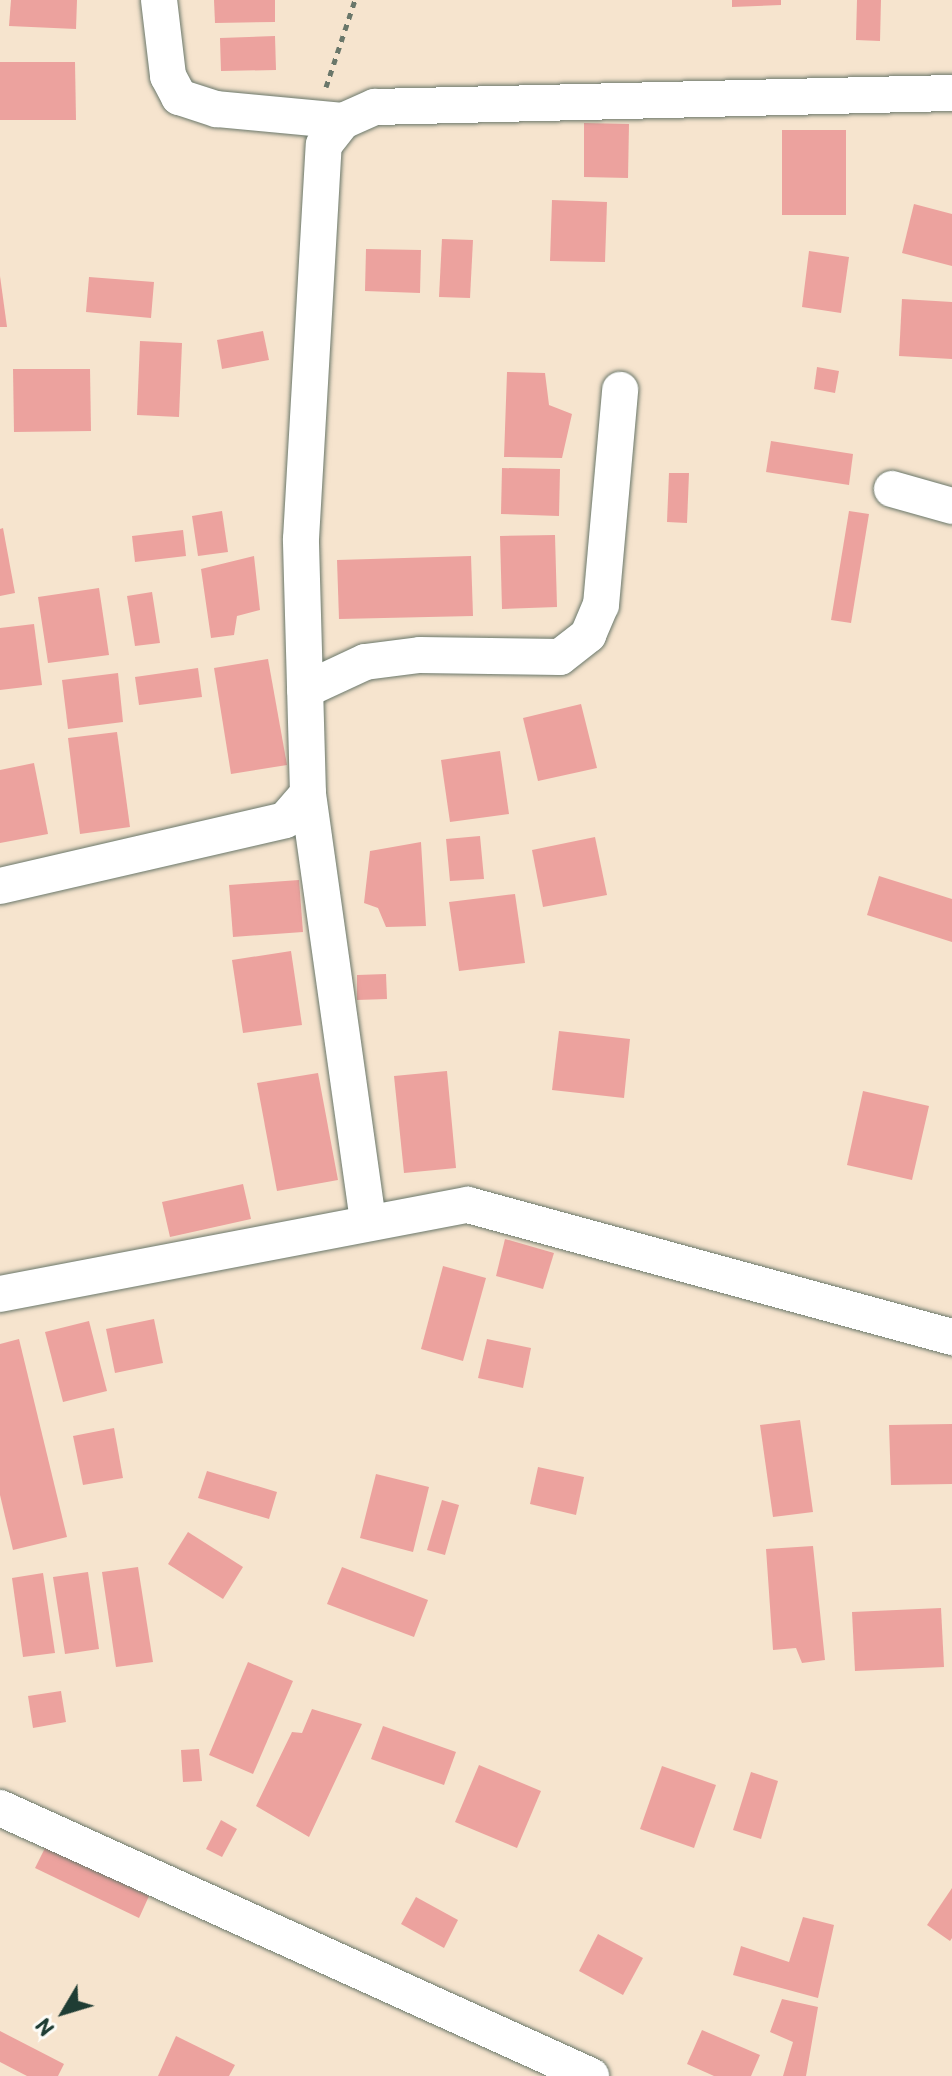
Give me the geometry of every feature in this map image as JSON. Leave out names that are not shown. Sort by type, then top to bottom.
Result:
[{"type":"street","points":[[159,0],[168,76],[179,97],[217,109],[330,120],[375,107],[952,93]]},
{"type":"street","points":[[330,120],[324,145],[301,539],[308,794],[368,1220]]},
{"type":"street","points":[[305,690],[365,662],[420,655],[560,657],[588,635],[601,605],[620,390]]},
{"type":"street","points":[[892,489],[952,506]]},
{"type":"street","points":[[0,886],[285,820],[308,794]]},
{"type":"street","points":[[0,1294],[368,1220],[468,1205],[952,1337]]},
{"type":"street","points":[[0,1808],[591,2076]]},
{"type":"path","points":[[330,120],[355,0]]},
{"type":"building","points":[[11,0],[77,0],[76,29],[9,26]]},
{"type":"building","points":[[214,0],[275,0],[275,22],[215,23]]},
{"type":"building","points":[[732,0],[781,0],[781,5],[732,7]]},
{"type":"building","points":[[857,0],[881,0],[880,41],[856,40]]},
{"type":"building","points":[[275,36],[276,70],[221,71],[220,38]]},
{"type":"building","points":[[0,62],[75,62],[76,120],[0,120]]},
{"type":"building","points":[[584,123],[629,124],[628,178],[584,177]]},
{"type":"building","points":[[782,130],[846,130],[846,215],[782,215]]},
{"type":"building","points":[[552,200],[607,202],[605,262],[550,261]]},
{"type":"building","points":[[914,204],[952,214],[952,266],[902,253]]},
{"type":"building","points":[[442,239],[473,240],[470,298],[439,297]]},
{"type":"building","points":[[366,249],[421,250],[420,293],[365,291]]},
{"type":"building","points":[[809,251],[849,257],[841,313],[802,307]]},
{"type":"building","points":[[0,276],[7,327],[0,327]]},
{"type":"building","points":[[89,277],[154,282],[151,318],[86,312]]},
{"type":"building","points":[[902,299],[952,302],[952,359],[899,356]]},
{"type":"building","points":[[263,331],[269,360],[222,369],[217,340]]},
{"type":"building","points":[[140,341],[182,343],[179,417],[137,415]]},
{"type":"building","points":[[817,367],[839,371],[835,393],[814,389]]},
{"type":"building","points":[[13,369],[90,369],[91,431],[14,432]]},
{"type":"building","points":[[507,372],[545,373],[549,405],[572,414],[562,458],[504,457]]},
{"type":"building","points":[[771,441],[853,454],[849,485],[766,472]]},
{"type":"building","points":[[502,468],[560,469],[559,516],[501,514]]},
{"type":"building","points":[[669,473],[689,473],[687,523],[667,522]]},
{"type":"building","points":[[222,511],[228,552],[198,556],[192,516]]},
{"type":"building","points":[[849,511],[869,514],[851,623],[831,620]]},
{"type":"building","points":[[3,528],[15,593],[0,596],[0,529]]},
{"type":"building","points":[[183,530],[186,556],[135,562],[132,536]]},
{"type":"building","points":[[555,535],[557,607],[502,609],[500,536]]},
{"type":"building","points":[[254,556],[260,610],[237,616],[234,635],[211,638],[201,569]]},
{"type":"building","points":[[471,556],[473,616],[339,619],[337,560]]},
{"type":"building","points":[[99,588],[109,655],[48,663],[38,597]]},
{"type":"building","points":[[152,592],[160,643],[135,646],[127,596]]},
{"type":"building","points":[[34,624],[42,685],[0,690],[0,628]]},
{"type":"building","points":[[268,659],[287,765],[231,774],[214,668]]},
{"type":"building","points":[[198,668],[202,697],[139,705],[135,677]]},
{"type":"building","points":[[118,673],[123,722],[68,729],[62,680]]},
{"type":"building","points":[[581,704],[597,768],[538,781],[523,718]]},
{"type":"building","points":[[117,732],[130,827],[80,834],[68,738]]},
{"type":"building","points":[[500,751],[509,814],[450,822],[441,760]]},
{"type":"building","points":[[34,763],[48,834],[0,843],[0,770]]},
{"type":"building","points":[[480,836],[484,879],[450,881],[446,839]]},
{"type":"building","points":[[595,837],[607,895],[543,907],[532,850]]},
{"type":"building","points":[[421,842],[426,926],[386,927],[378,908],[364,903],[370,851]]},
{"type":"building","points":[[879,876],[952,899],[952,942],[867,915]]},
{"type":"building","points":[[299,880],[303,932],[233,937],[229,885]]},
{"type":"building","points":[[515,894],[525,963],[459,971],[449,902]]},
{"type":"building","points":[[291,951],[302,1025],[243,1033],[232,960]]},
{"type":"building","points":[[386,974],[387,999],[357,1000],[357,975]]},
{"type":"building","points":[[559,1031],[630,1039],[624,1098],[552,1090]]},
{"type":"building","points":[[447,1071],[456,1168],[404,1173],[394,1076]]},
{"type":"building","points":[[318,1073],[338,1180],[277,1191],[257,1083]]},
{"type":"building","points":[[863,1091],[929,1106],[912,1180],[847,1165]]},
{"type":"building","points":[[243,1184],[251,1219],[170,1237],[162,1202]]},
{"type":"building","points":[[505,1239],[554,1253],[543,1289],[496,1276]]},
{"type":"building","points":[[443,1266],[486,1278],[463,1361],[421,1349]]},
{"type":"building","points":[[154,1319],[163,1363],[115,1373],[106,1329]]},
{"type":"building","points":[[89,1321],[107,1391],[63,1402],[45,1332]]},
{"type":"building","points":[[19,1339],[67,1537],[13,1550],[0,1495],[0,1344]]},
{"type":"building","points":[[487,1339],[531,1348],[523,1388],[478,1378]]},
{"type":"building","points":[[800,1420],[813,1512],[773,1517],[760,1425]]},
{"type":"building","points":[[952,1424],[952,1484],[891,1485],[889,1425]]},
{"type":"building","points":[[114,1428],[123,1478],[83,1485],[73,1436]]},
{"type":"building","points":[[538,1467],[584,1477],[576,1515],[530,1504]]},
{"type":"building","points":[[207,1471],[277,1492],[269,1519],[198,1498]]},
{"type":"building","points":[[376,1474],[429,1487],[413,1552],[360,1538]]},
{"type":"building","points":[[442,1500],[459,1505],[445,1555],[427,1550]]},
{"type":"building","points":[[188,1532],[243,1567],[223,1599],[168,1564]]},
{"type":"building","points":[[813,1546],[825,1660],[802,1663],[796,1648],[773,1650],[766,1549]]},
{"type":"building","points":[[138,1567],[153,1662],[116,1667],[102,1572]]},
{"type":"building","points":[[342,1567],[428,1600],[414,1637],[327,1604]]},
{"type":"building","points":[[88,1572],[99,1649],[65,1654],[53,1577]]},
{"type":"building","points":[[43,1573],[55,1653],[23,1657],[12,1578]]},
{"type":"building","points":[[941,1608],[944,1667],[855,1671],[852,1612]]},
{"type":"building","points":[[248,1662],[293,1681],[253,1774],[209,1755]]},
{"type":"building","points":[[61,1691],[66,1722],[33,1728],[28,1696]]},
{"type":"building","points":[[312,1709],[362,1724],[309,1837],[256,1806],[292,1732],[302,1733]]},
{"type":"building","points":[[383,1726],[456,1752],[444,1785],[371,1759]]},
{"type":"building","points":[[199,1749],[202,1781],[183,1782],[181,1750]]},
{"type":"building","points":[[479,1765],[541,1791],[517,1848],[455,1822]]},
{"type":"building","points":[[662,1766],[716,1785],[694,1848],[640,1829]]},
{"type":"building","points":[[751,1772],[778,1781],[761,1839],[733,1830]]},
{"type":"building","points":[[221,1820],[237,1829],[222,1857],[206,1849]]},
{"type":"building","points":[[46,1846],[149,1896],[139,1918],[35,1868]]},
{"type":"building","points":[[952,1888],[952,1938],[950,1941],[927,1925]]},
{"type":"building","points":[[416,1897],[458,1920],[444,1948],[401,1924]]},
{"type":"building","points":[[803,1917],[834,1925],[818,1998],[733,1975],[741,1946],[789,1962]]},
{"type":"building","points":[[598,1934],[643,1958],[623,1995],[579,1971]]},
{"type":"building","points":[[782,1999],[818,2007],[806,2076],[783,2076],[793,2042],[770,2032]]},
{"type":"building","points":[[702,2030],[760,2055],[751,2076],[714,2076],[687,2064]]},
{"type":"building","points":[[0,2031],[64,2064],[58,2076],[27,2076],[0,2062]]},
{"type":"building","points":[[176,2036],[235,2065],[229,2076],[158,2076]]}]
